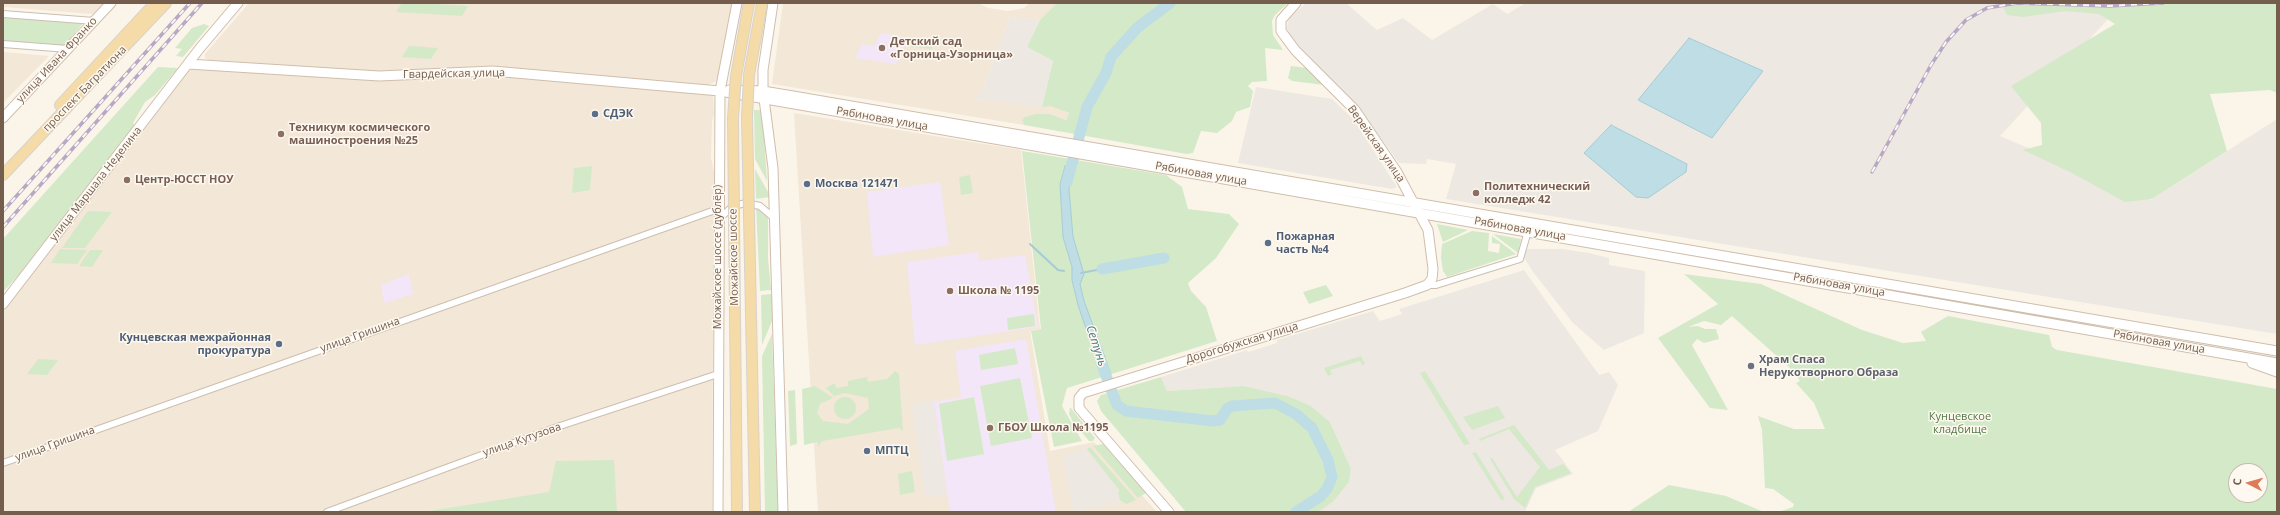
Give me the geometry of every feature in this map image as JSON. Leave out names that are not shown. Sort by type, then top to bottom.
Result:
[{"type":"main road","name":"улица Ивана Франко","points":[[3,118],[111,3]]},
{"type":"main road","name":"проспект Багратиона","points":[[3,165],[155,3]]},
{"type":"main road","name":"проспект Багратиона","points":[[3,174],[166,3]]},
{"type":"main road","name":"улица Маршала Неделина","points":[[3,304],[188,64],[238,3]]},
{"type":"main road","name":"Можайское шоссе (дублёр)","points":[[718,512],[718,209],[720,91],[737,3]]},
{"type":"main road","name":"Можайское шоссе","points":[[737,512],[733,118],[736,76],[749,3]]},
{"type":"main road","name":"Можайское шоссе","points":[[755,512],[747,117],[749,75],[762,3]]},
{"type":"main road","points":[[773,3],[763,95],[773,168],[782,512]]},
{"type":"main road","name":"Верейская улица","points":[[1296,3],[1281,20],[1281,31],[1295,50],[1355,110],[1397,172],[1428,230],[1433,269],[1432,279],[1427,285]]},
{"type":"main road","points":[[733,22],[741,31],[748,32],[763,29],[770,21]]},
{"type":"main road","name":"Гвардейская улица","points":[[188,64],[379,76],[493,71],[763,95]]},
{"type":"main road","name":"Рябиновая улица","points":[[763,95],[1417,208],[2277,351]]},
{"type":"main road","name":"Рябиновая улица","points":[[1417,208],[1528,231],[2277,363]]},
{"type":"main road","name":"Дорогобужская улица","points":[[1169,512],[1105,441],[1079,408],[1079,398],[1083,393],[1427,285]]},
{"type":"main road","points":[[2218,352],[2277,372]]},
{"type":"street","points":[[3,14],[94,21]]},
{"type":"street","points":[[3,44],[68,49]]},
{"type":"street","points":[[718,220],[727,209],[746,203],[760,206],[774,218]]},
{"type":"street","name":"улица Гришина","points":[[3,463],[718,209]]},
{"type":"street","name":"Дорогобужская улица","points":[[1427,285],[1436,285],[1520,259],[1528,231]]},
{"type":"street","name":"улица Кутузова","points":[[327,512],[470,458],[635,400],[718,374]]},
{"type":"shaded area","points":[[3,3],[104,3],[93,14],[3,7]]},
{"type":"shaded area","points":[[249,3],[733,3],[718,78],[715,82],[704,86],[494,68],[384,73],[209,60],[205,58],[205,54]]},
{"type":"shaded area","points":[[783,3],[978,3],[988,8],[1008,11],[1024,8],[1029,3],[1057,3],[1040,20],[1010,17],[982,91],[975,99],[1050,106],[1069,113],[1066,120],[1050,114],[1022,120],[1024,125],[772,84]]},
{"type":"shaded area","points":[[1306,3],[1346,3],[1377,30],[1403,18],[1432,40],[1493,4],[1507,14],[1526,3],[2123,3],[2000,136],[2151,200],[2277,119],[2277,334],[1446,199],[1456,164],[1427,159],[1426,164],[1399,163],[1358,107],[1290,37],[1287,28],[1289,18]]},
{"type":"shaded area","points":[[1010,17],[1040,20],[1027,47],[1053,61],[1042,107],[975,99],[979,91],[982,91]]},
{"type":"shaded area","name":"Детский сад «Горница-Узорница»","points":[[881,33],[909,38],[896,64],[855,58],[862,44],[874,46]]},
{"type":"shaded area","points":[[3,52],[49,56],[3,103]]},
{"type":"shaded area","points":[[192,68],[381,79],[493,74],[713,95],[714,114],[712,121],[711,158],[714,172],[712,512],[3,512],[3,310],[187,72]]},
{"type":"shaded area","points":[[1256,87],[1332,99],[1353,119],[1397,187],[1392,189],[1238,163]]},
{"type":"shaded area","points":[[794,113],[1021,150],[1040,329],[1030,331],[1050,451],[1094,442],[1157,512],[818,512]]},
{"type":"shaded area","points":[[940,182],[949,245],[873,257],[867,192]]},
{"type":"shaded area","points":[[1526,249],[1563,249],[1589,253],[1609,258],[1609,265],[1645,271],[1644,333],[1604,350],[1573,323],[1533,272],[1523,256]]},
{"type":"shaded area","points":[[978,252],[979,261],[1025,255],[1038,327],[915,345],[907,262]]},
{"type":"shaded area","points":[[1524,270],[1599,375],[1609,372],[1618,385],[1598,431],[1555,450],[1573,474],[1536,488],[1525,512],[1318,512],[1333,502],[1349,482],[1351,469],[1330,422],[1311,406],[1243,386],[1167,391],[1161,377],[1247,350],[1248,352],[1277,343],[1277,340],[1373,311],[1380,321],[1402,314],[1399,309]]},
{"type":"shaded area","points":[[409,274],[413,294],[384,303],[381,285]]},
{"type":"shaded area","name":"ГБОУ Школа №1195","points":[[1026,339],[1056,512],[950,512],[934,402],[961,397],[955,351]]},
{"type":"shaded area","points":[[934,400],[947,494],[925,498],[912,404]]},
{"type":"shaded area","points":[[1087,449],[1129,501],[1074,512],[1062,455]]},
{"type":"green space","points":[[402,3],[468,6],[462,16],[396,12]]},
{"type":"green space","points":[[1057,3],[1288,3],[1275,15],[1272,21],[1273,35],[1283,50],[1265,48],[1267,81],[1252,82],[1248,86],[1253,91],[1250,107],[1236,112],[1232,121],[1217,133],[1201,131],[1193,153],[1187,154],[1024,125],[1022,120],[1025,117],[1036,114],[1050,114],[1066,120],[1069,113],[1050,106],[1042,107],[1053,61],[1027,47],[1040,20]]},
{"type":"green space","points":[[2001,3],[2277,3],[2277,93],[2270,90],[2210,94],[2227,151],[2152,199],[2125,202],[2072,173],[2023,150],[2042,145],[2041,123],[2011,86],[2115,24],[2099,14],[2065,11],[2023,17],[2007,15]]},
{"type":"green space","points":[[3,15],[84,22],[65,45],[60,47],[3,42]]},
{"type":"green space","points":[[204,24],[209,26],[183,57],[176,56],[182,49],[175,48],[192,28]]},
{"type":"green space","points":[[912,38],[934,41],[936,43],[931,49],[908,46]]},
{"type":"green space","points":[[409,46],[438,48],[431,59],[402,57]]},
{"type":"green space","points":[[1291,66],[1307,68],[1324,85],[1292,81],[1288,78]]},
{"type":"green space","points":[[158,67],[178,68],[155,95],[145,102],[133,123],[136,126],[27,266],[3,292],[3,239]]},
{"type":"green space","points":[[754,110],[760,110],[763,123],[767,181],[755,159]]},
{"type":"green space","points":[[1022,151],[1166,175],[1182,187],[1188,209],[1229,214],[1239,224],[1216,258],[1188,283],[1191,291],[1206,307],[1217,341],[1067,388],[1062,406],[1082,441],[1054,447],[1031,331],[1041,329]],"holes":[[[1065,166],[1074,168],[1069,189],[1073,237],[1082,273],[1080,284],[1084,301],[1110,374],[1102,376],[1078,305],[1072,280],[1072,267],[1063,237],[1060,184]]]},
{"type":"green space","points":[[592,166],[590,190],[572,193],[574,168]]},
{"type":"green space","points":[[755,169],[768,192],[770,197],[756,199]]},
{"type":"green space","points":[[970,175],[973,193],[961,195],[959,177]]},
{"type":"green space","points":[[756,206],[766,214],[768,219],[768,259],[771,290],[760,291]]},
{"type":"green space","points":[[88,211],[112,212],[85,248],[62,248]]},
{"type":"green space","points":[[1437,224],[1468,230],[1443,242]]},
{"type":"green space","points":[[1472,231],[1489,233],[1488,251],[1499,253],[1500,244],[1492,243],[1492,236],[1516,254],[1447,277],[1443,271],[1441,258],[1442,244]]},
{"type":"green space","points":[[1493,234],[1521,239],[1518,253]]},
{"type":"green space","points":[[60,249],[87,250],[77,264],[51,263]]},
{"type":"green space","points":[[90,250],[103,250],[92,267],[79,266]]},
{"type":"green space","name":"Кунцевское кладбище","points":[[1684,274],[1761,284],[1862,330],[1903,343],[1926,341],[1921,332],[1948,316],[2049,335],[2052,347],[2057,350],[2277,389],[2277,512],[1778,512],[1793,507],[1794,504],[1773,489],[1765,488],[1762,430],[1758,416],[1794,429],[1825,429],[1814,403],[1796,383],[1800,381],[1789,367],[1732,316],[1721,325],[1704,321],[1688,327],[1698,326],[1705,329],[1716,329],[1719,339],[1704,343],[1697,339],[1692,345],[1728,410],[1710,408],[1658,338],[1718,304]]},
{"type":"green space","points":[[1326,285],[1333,296],[1309,304],[1303,292]]},
{"type":"green space","points":[[772,294],[772,321],[762,345],[761,295]]},
{"type":"green space","points":[[1034,314],[1035,326],[1008,330],[1007,318]]},
{"type":"green space","points":[[772,334],[778,512],[765,512],[762,356]]},
{"type":"green space","points":[[1015,348],[1018,364],[981,370],[979,355]]},
{"type":"green space","points":[[1361,356],[1365,364],[1362,365],[1360,361],[1330,370],[1332,374],[1328,376],[1324,368]]},
{"type":"green space","points":[[38,359],[58,360],[47,375],[27,374]]},
{"type":"green space","points":[[895,371],[899,374],[903,431],[899,428],[822,441],[818,447],[818,442],[804,445],[802,389],[815,386],[833,398],[820,404],[817,413],[823,421],[848,424],[869,409],[868,398],[845,393],[834,396],[826,388],[835,383],[836,388],[848,386],[848,381],[867,377],[868,382],[887,379]]},
{"type":"green space","points":[[1425,371],[1470,444],[1464,445],[1420,373]]},
{"type":"green space","points":[[1161,377],[1167,391],[1243,386],[1287,396],[1311,406],[1330,422],[1351,469],[1349,482],[1333,502],[1318,512],[1186,512],[1101,411],[1097,401],[1101,395]]},
{"type":"green space","points":[[1020,378],[1032,438],[991,446],[980,386]]},
{"type":"green space","points":[[795,390],[797,444],[790,446],[788,391]]},
{"type":"green space","points":[[845,397],[853,400],[856,408],[853,416],[845,419],[837,416],[834,408],[837,400]]},
{"type":"green space","points":[[974,397],[984,454],[947,461],[939,404]]},
{"type":"green space","points":[[1498,406],[1505,418],[1472,430],[1463,417]]},
{"type":"green space","points":[[1070,407],[1095,438],[1093,441],[1089,441],[1073,422],[1069,414]]},
{"type":"green space","points":[[1514,425],[1549,470],[1563,464],[1571,473],[1535,487],[1525,508],[1514,499],[1490,459],[1492,458],[1517,497],[1540,467],[1509,429],[1480,441],[1479,439]]},
{"type":"green space","points":[[1103,444],[1146,493],[1138,498],[1093,446]]},
{"type":"green space","points":[[1090,447],[1136,500],[1126,504],[1120,500],[1118,492],[1120,491],[1087,449]]},
{"type":"green space","points":[[1476,452],[1505,499],[1501,500],[1472,453]]},
{"type":"green space","points":[[614,460],[617,512],[423,512],[549,492],[556,461]]},
{"type":"green space","points":[[912,471],[915,492],[900,495],[898,474]]},
{"type":"green space","points":[[1669,485],[1726,496],[1764,512],[1628,512]]},
{"type":"water","points":[[1689,38],[1763,71],[1712,138],[1638,100]]},
{"type":"water","points":[[1611,125],[1687,164],[1686,172],[1648,198],[1636,197],[1584,153]]},
{"type":"water","points":[[1065,166],[1074,167],[1069,189],[1073,237],[1084,274],[1080,284],[1084,301],[1111,374],[1102,376],[1078,305],[1072,280],[1072,267],[1063,237],[1060,184]]},
{"type":"waterway","name":"Сетунь","points":[[1067,182],[1087,107],[1106,73],[1111,57],[1137,28],[1170,3]]},
{"type":"waterway","points":[[1030,244],[1058,270],[1064,271]]},
{"type":"waterway","points":[[1102,269],[1164,258]]},
{"type":"waterway","points":[[1081,273],[1102,269]]},
{"type":"waterway","name":"Сетунь","points":[[1101,362],[1117,405],[1126,411],[1213,421],[1220,420],[1227,409],[1232,406],[1275,403],[1296,414],[1312,428],[1328,460],[1332,477],[1327,489],[1321,496],[1296,512]]},
{"type":"railway","points":[[3,211],[190,3]]},
{"type":"railway","points":[[3,227],[202,3]]},
{"type":"railway","points":[[1872,172],[1931,65],[1946,42],[1966,20],[1987,8],[2017,3],[2109,6],[2163,3]]},
{"type":"place","name":"Детский сад «Горница-Узорница»","points":[[882,48]]},
{"type":"place","name":"СДЭК","points":[[595,114]]},
{"type":"place","name":"Техникум космического машиностроения №25","points":[[281,134]]},
{"type":"place","name":"Центр-ЮССТ НОУ","points":[[127,180]]},
{"type":"place","name":"Москва 121471","points":[[807,184]]},
{"type":"place","name":"Политехнический колледж 42","points":[[1476,193]]},
{"type":"place","name":"Пожарная часть №4","points":[[1268,243]]},
{"type":"place","name":"Школа № 1195","points":[[950,291]]},
{"type":"place","name":"Кунцевская межрайонная прокуратура","points":[[279,344]]},
{"type":"place","name":"Храм Спаса Нерукотворного Образа","points":[[1751,366]]},
{"type":"place","name":"ГБОУ Школа №1195","points":[[990,428]]},
{"type":"place","name":"МПТЦ","points":[[867,451]]}]
